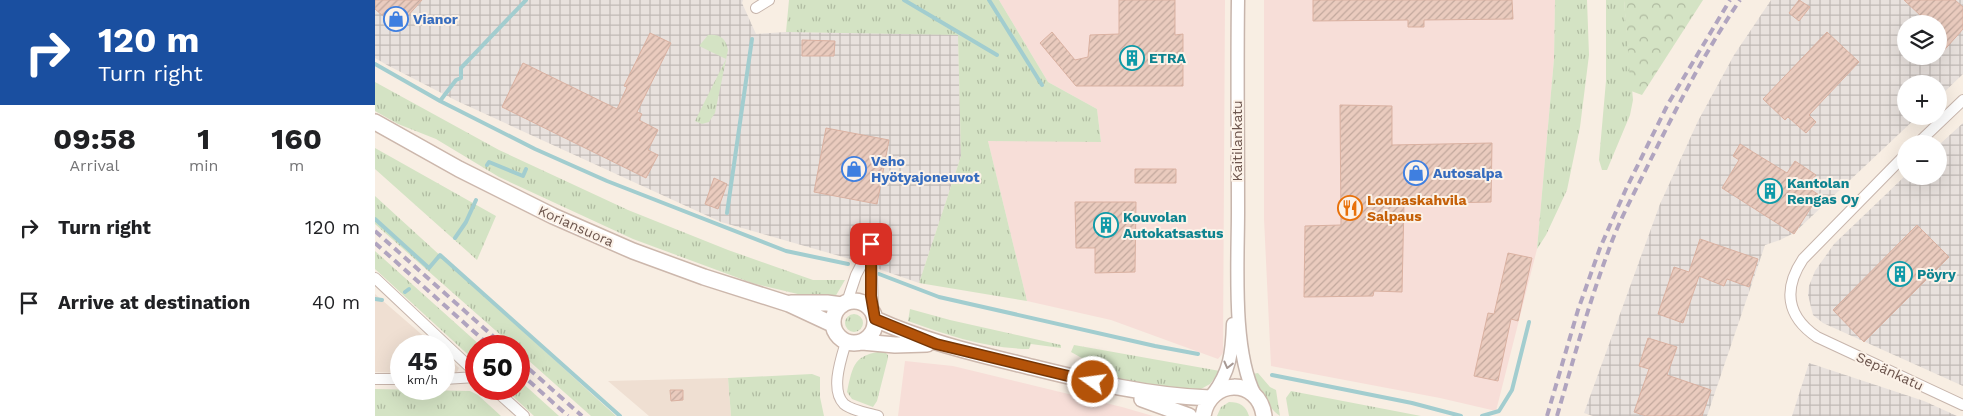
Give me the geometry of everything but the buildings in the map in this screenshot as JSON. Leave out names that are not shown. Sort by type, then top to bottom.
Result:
[{"type":"main road","name":"Koriansuora","points":[[375,122],[459,169],[553,216],[633,251],[695,274],[789,304],[833,324]]},
{"type":"main road","name":"Koriansuora","points":[[789,304],[844,303]]},
{"type":"main road","points":[[862,342],[872,333],[874,316],[869,307],[862,303],[844,303],[835,313],[833,324],[837,335],[846,342],[895,345],[936,344]]},
{"type":"main road","points":[[874,316],[936,344],[1108,386],[1165,395],[1211,396],[1229,387],[1238,387],[1255,395],[1263,408],[1265,416]]},
{"type":"main road","points":[[1108,386],[1189,416]]},
{"type":"main road","points":[[1203,416],[1205,406],[1211,396]]},
{"type":"street","points":[[756,8],[769,0]]},
{"type":"street","name":"Kaitilankatu","points":[[1237,0],[1237,282],[1245,368],[1249,384],[1255,395]]},
{"type":"street","points":[[1926,135],[1963,100]]},
{"type":"street","name":"Sepänkatu","points":[[1897,163],[1818,242],[1796,270],[1789,291],[1792,306],[1804,328],[1817,337],[1963,405]]},
{"type":"street","points":[[844,303],[871,244],[874,316]]},
{"type":"street","points":[[375,278],[465,363]]},
{"type":"street","name":"Kaitilankatu","points":[[1211,396],[1223,381],[1229,366],[1237,282]]},
{"type":"street","points":[[846,342],[838,384],[841,400],[849,407],[878,416]]},
{"type":"street","points":[[375,379],[390,379]]},
{"type":"street","points":[[506,400],[524,416]]},
{"type":"shaded area","points":[[375,0],[743,0],[742,3],[756,34],[786,32],[958,34],[961,156],[919,283],[850,259],[721,222],[457,101],[387,65],[375,58]]},
{"type":"shaded area","points":[[999,0],[1225,0],[1223,353],[1218,359],[1111,320],[1027,301],[988,141],[1101,141],[1097,109],[1048,82]]},
{"type":"shaded area","points":[[1264,0],[1555,0],[1554,59],[1537,249],[1496,411],[1440,398],[1271,366],[1264,219]]},
{"type":"shaded area","points":[[1771,0],[1963,0],[1963,74],[1947,89],[1947,75],[1897,75],[1897,125],[1908,125],[1794,233],[1765,245],[1707,416],[1593,416],[1584,413],[1660,204],[1698,121],[1734,55]]},
{"type":"shaded area","points":[[1963,123],[1963,386],[1823,323],[1813,315],[1808,295],[1809,286],[1815,271],[1834,244],[1897,184],[1947,185],[1947,138]]},
{"type":"shaded area","points":[[375,294],[422,335],[390,335],[390,373],[375,372]]},
{"type":"shaded area","points":[[905,361],[953,366],[1153,416],[898,416]]},
{"type":"shaded area","points":[[1809,363],[1924,401],[1957,416],[1792,416]]},
{"type":"shaded area","points":[[455,364],[459,368],[455,374]]},
{"type":"shaded area","points":[[728,378],[731,416],[649,416],[608,381]]},
{"type":"green space","points":[[789,0],[999,0],[1048,82],[1097,109],[1101,142],[988,141],[1027,301],[919,283],[961,156],[958,35],[786,32]]},
{"type":"green space","points":[[1555,0],[1587,0],[1589,55],[1580,127],[1567,190],[1546,235],[1537,249],[1554,59]]},
{"type":"green space","points":[[1606,0],[1624,0],[1633,100],[1630,115],[1607,170],[1602,170],[1599,160],[1606,81]]},
{"type":"green space","points":[[1624,0],[1703,0],[1642,95],[1631,91]]},
{"type":"green space","points":[[708,35],[715,35],[724,40],[728,50],[715,113],[709,122],[702,124],[695,121],[726,59],[699,46]]},
{"type":"green space","points":[[375,82],[499,150],[628,210],[728,250],[813,280],[845,280],[835,297],[806,296],[752,283],[633,239],[499,177],[436,139],[398,124],[375,111]]},
{"type":"green space","points":[[375,148],[496,216],[477,260],[375,169]]},
{"type":"green space","points":[[375,196],[527,335],[501,335],[375,224]]},
{"type":"green space","points":[[375,251],[469,335],[465,335],[465,352],[455,343],[455,335],[447,335],[375,269]]},
{"type":"green space","points":[[910,309],[1061,345],[1061,348],[1031,344],[1029,349],[982,344],[938,332],[908,321]]},
{"type":"green space","points":[[854,314],[860,317],[863,323],[860,329],[854,332],[848,329],[845,323],[848,317]]},
{"type":"green space","points":[[530,337],[616,416],[591,416],[530,362]]},
{"type":"green space","points":[[1074,345],[1220,371],[1210,384],[1201,389],[1181,391],[1123,381],[1071,352]]},
{"type":"green space","points":[[884,351],[888,358],[877,401],[873,407],[852,399],[847,392],[856,362],[866,355]]},
{"type":"green space","points":[[1258,373],[1270,387],[1276,390],[1280,416],[1260,391],[1252,374]]},
{"type":"green space","points":[[812,374],[820,377],[820,397],[824,416],[731,416],[728,378]]},
{"type":"green space","points":[[375,389],[390,389],[390,400],[455,400],[455,391],[465,391],[465,400],[483,400],[501,416],[375,416]]},
{"type":"green space","points":[[530,390],[559,416],[534,416],[517,400],[530,400]]},
{"type":"green space","points":[[1291,391],[1421,416],[1289,416],[1286,398]]},
{"type":"green space","points":[[1229,402],[1242,405],[1249,416],[1217,416],[1221,407]]},
{"type":"waterway","points":[[526,0],[461,68],[461,78],[456,80],[440,101],[535,149],[607,181],[786,251],[848,264]]},
{"type":"waterway","points":[[904,0],[997,55]]},
{"type":"waterway","points":[[989,0],[1042,85]]},
{"type":"waterway","points":[[727,213],[752,39]]},
{"type":"waterway","points":[[375,64],[440,101]]},
{"type":"waterway","points":[[487,165],[489,162],[523,176],[526,169]]},
{"type":"waterway","points":[[455,238],[466,222],[476,200]]},
{"type":"waterway","points":[[375,219],[429,268],[440,255],[620,416]]},
{"type":"waterway","points":[[879,274],[939,297],[1198,354]]},
{"type":"waterway","points":[[405,292],[409,289]]},
{"type":"waterway","points":[[375,299],[382,300]]},
{"type":"waterway","points":[[1482,416],[1499,411],[1512,390],[1529,322]]},
{"type":"waterway","points":[[1272,375],[1412,403],[1461,416]]},
{"type":"railway","points":[[1547,416],[1578,310],[1600,248],[1626,189],[1668,104],[1730,0]]},
{"type":"railway","points":[[1557,416],[1594,293],[1617,228],[1693,78],[1740,0]]},
{"type":"railway","points":[[375,231],[492,335]]},
{"type":"railway","points":[[375,243],[478,335]]},
{"type":"railway","points":[[530,370],[582,416]]},
{"type":"railway","points":[[530,382],[568,416]]},
{"type":"place","name":"Vianor","points":[[396,19]]},
{"type":"place","name":"ETRA","points":[[1132,58]]},
{"type":"place","name":"Veho Hyötyajoneuvot","points":[[854,169]]},
{"type":"place","name":"Autosalpa","points":[[1416,173]]},
{"type":"place","name":"Kantolan Rengas Oy","points":[[1770,191]]},
{"type":"place","name":"Lounaskahvila Salpaus","points":[[1350,208]]},
{"type":"place","name":"Kouvolan Autokatsastus","points":[[1106,225]]},
{"type":"place","name":"Pöyry","points":[[1900,274]]},
{"type":"route","points":[[871,244],[871,296],[875,319],[936,344],[1093,382]]}]
